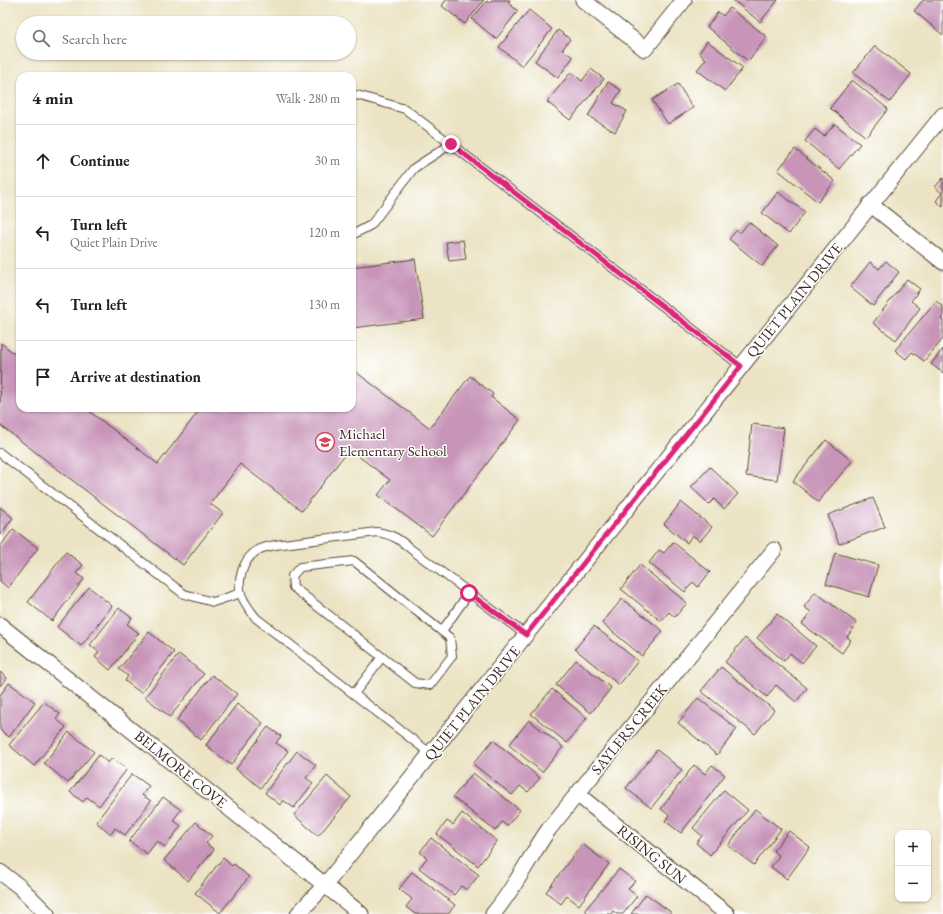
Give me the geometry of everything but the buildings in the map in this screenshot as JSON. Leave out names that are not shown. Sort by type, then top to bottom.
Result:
[{"type":"street","points":[[583,0],[645,49],[684,0]]},
{"type":"street","name":"QUIET PLAIN DRIVE","points":[[298,914],[326,885],[870,204],[943,115]]},
{"type":"street","points":[[870,204],[943,262]]},
{"type":"street","name":"SAYLERS CREEK","points":[[494,914],[549,828],[774,550]]},
{"type":"street","name":"BELMORE COVE","points":[[0,625],[361,914]]},
{"type":"street","name":"RISING SUN","points":[[576,794],[727,914]]},
{"type":"street","points":[[0,872],[20,888],[47,914]]},
{"type":"lane","points":[[356,95],[405,109],[741,366]]},
{"type":"lane","points":[[356,233],[371,226],[414,168],[451,144]]},
{"type":"lane","points":[[0,453],[184,594],[212,602],[241,593]]},
{"type":"lane","points":[[431,754],[256,618],[246,606],[241,593],[240,582],[242,571],[254,553],[262,548],[377,532],[397,538],[526,635]]},
{"type":"lane","points":[[354,561],[442,631],[450,638],[452,656],[430,685],[415,682],[293,587],[292,576],[300,567],[354,561]]},
{"type":"lane","points":[[442,631],[469,593]]},
{"type":"lane","points":[[354,694],[382,657]]},
{"type":"place","name":"Michael Elementary School","points":[[325,442]]},
{"type":"route","points":[[451,144],[741,366],[526,635],[469,593]]}]
